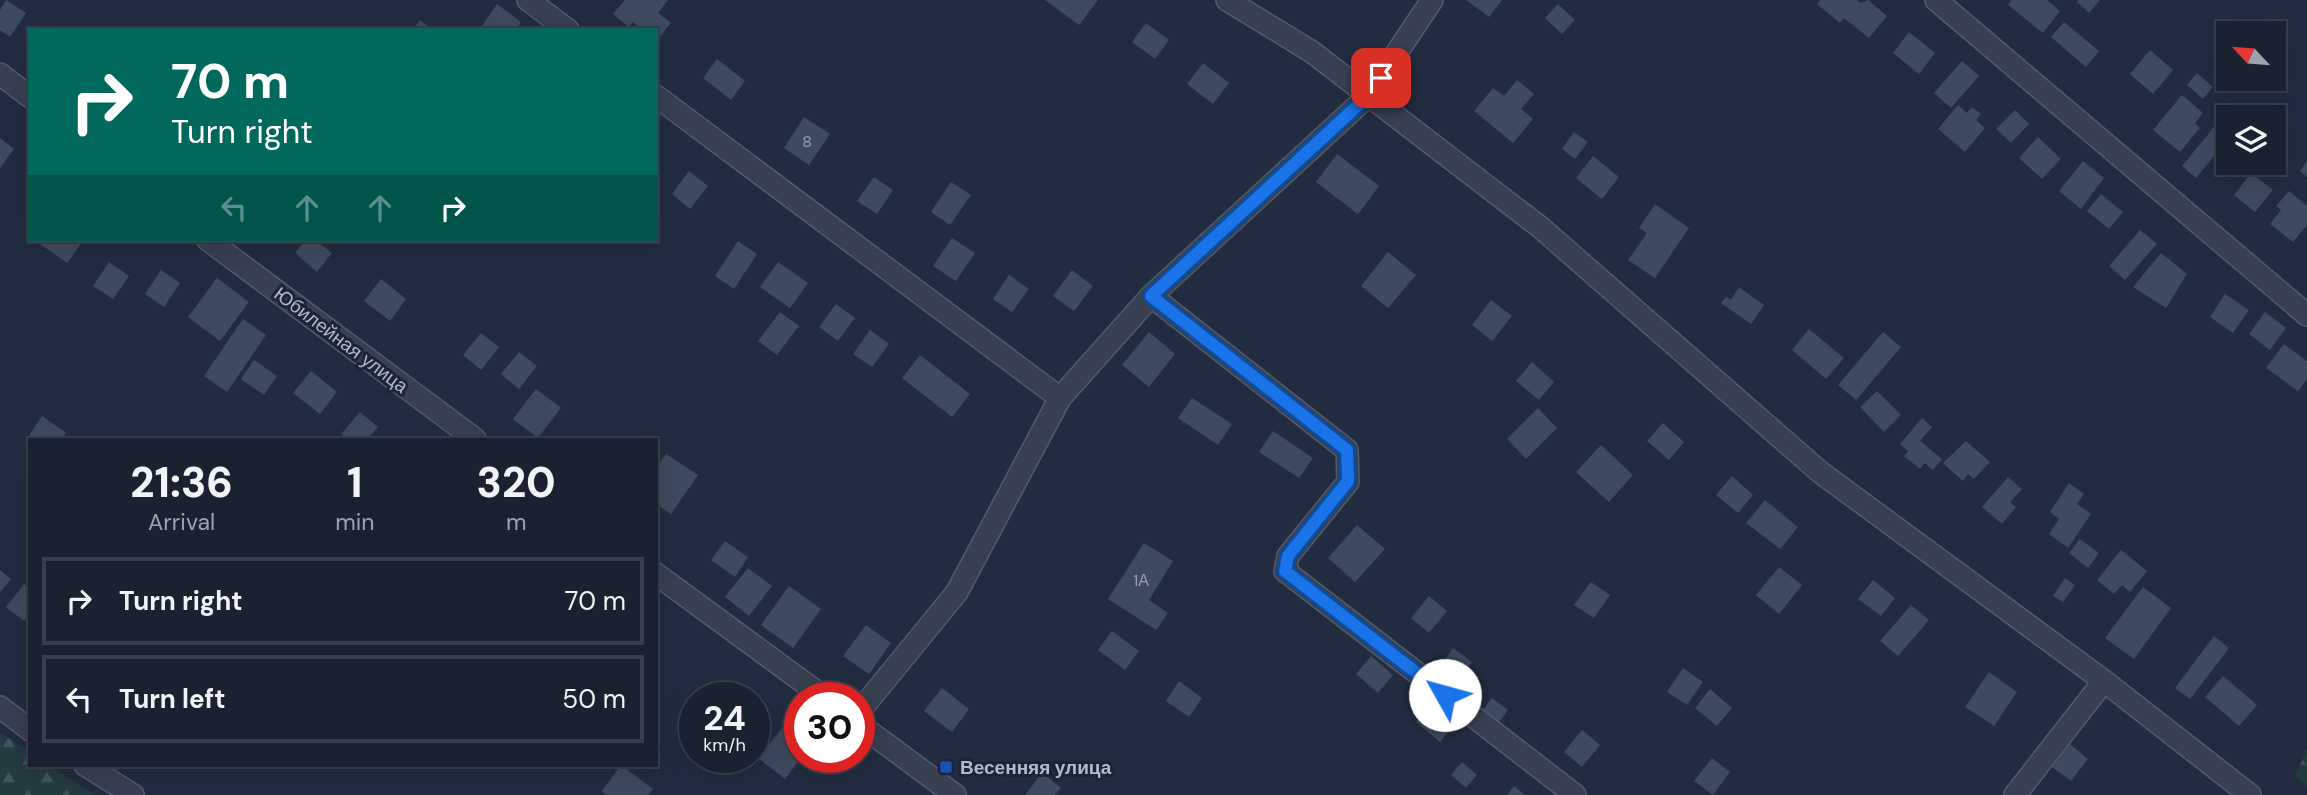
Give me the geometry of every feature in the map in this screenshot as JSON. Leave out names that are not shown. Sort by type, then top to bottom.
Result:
[{"type":"street","points":[[528,0],[565,28]]},
{"type":"street","points":[[1227,0],[1312,52],[1541,227],[1820,472],[2104,681],[2250,795]]},
{"type":"street","points":[[875,693],[957,593],[1060,398],[1151,296],[1368,96],[1432,0]]},
{"type":"street","points":[[1936,0],[2307,315]]},
{"type":"street","points":[[0,74],[28,95]]},
{"type":"street","points":[[658,97],[1060,398]]},
{"type":"street","name":"Юбилейная улица","points":[[211,242],[474,438]]},
{"type":"street","points":[[1151,296],[1347,450],[1348,481],[1288,556],[1285,571],[1575,795]]},
{"type":"street","points":[[658,574],[803,682]]},
{"type":"street","points":[[2015,795],[2104,681]]},
{"type":"street","points":[[0,707],[28,728]]},
{"type":"street","points":[[875,736],[955,795]]},
{"type":"street","points":[[88,767],[133,795]]},
{"type":"green space","points":[[0,733],[28,751],[28,767],[52,767],[95,795],[0,795]]},
{"type":"green space","points":[[2307,750],[2307,785],[2295,776]]},
{"type":"building","points":[[6,0],[26,13],[10,37],[0,30],[0,10]]},
{"type":"building","points":[[625,0],[668,0],[658,13],[671,23],[658,39],[658,28],[640,28],[633,22],[629,27],[613,14]]},
{"type":"building","points":[[1045,0],[1098,0],[1079,25]]},
{"type":"building","points":[[1466,0],[1502,0],[1489,17]]},
{"type":"building","points":[[1820,0],[1857,0],[1861,3],[1868,0],[1887,16],[1869,38],[1844,18],[1840,23],[1817,4]]},
{"type":"building","points":[[2011,0],[2047,0],[2060,11],[2043,33],[2008,5]]},
{"type":"building","points":[[2078,0],[2100,0],[2089,13]]},
{"type":"building","points":[[497,4],[521,22],[517,28],[480,28]]},
{"type":"building","points":[[1558,4],[1575,20],[1562,34],[1545,18]]},
{"type":"building","points":[[420,20],[430,28],[414,28]]},
{"type":"building","points":[[2064,22],[2099,51],[2086,67],[2051,37]]},
{"type":"building","points":[[1146,23],[1169,40],[1155,59],[1132,42]]},
{"type":"building","points":[[1909,32],[1935,53],[1919,74],[1893,53]]},
{"type":"building","points":[[2150,50],[2173,70],[2153,94],[2130,74]]},
{"type":"building","points":[[717,59],[745,81],[731,100],[703,78]]},
{"type":"building","points":[[1962,61],[1979,76],[1951,108],[1934,93]]},
{"type":"building","points":[[1203,63],[1229,83],[1213,104],[1187,84]]},
{"type":"building","points":[[2197,73],[2213,87],[2203,99],[2187,85]]},
{"type":"building","points":[[1517,80],[1534,94],[1521,109],[1533,119],[1513,143],[1474,111],[1493,88],[1504,96]]},
{"type":"building","points":[[2182,95],[2203,113],[2195,123],[2200,128],[2180,152],[2153,130]]},
{"type":"building","points":[[1958,105],[1967,113],[1972,107],[1981,114],[1976,120],[1985,128],[1965,152],[1938,129]]},
{"type":"building","points":[[2015,110],[2029,124],[2011,143],[1996,129]]},
{"type":"building","points":[[804,117],[830,134],[809,165],[784,148]]},
{"type":"building","points":[[2214,127],[2216,129],[2216,154],[2196,178],[2182,166]]},
{"type":"building","points":[[1574,132],[1588,142],[1575,159],[1562,149]]},
{"type":"building","points":[[2038,137],[2061,159],[2042,179],[2019,158]]},
{"type":"building","points":[[0,138],[14,149],[0,168]]},
{"type":"building","points":[[1337,154],[1379,186],[1358,214],[1316,182]]},
{"type":"building","points":[[1593,156],[1619,177],[1602,199],[1576,178]]},
{"type":"building","points":[[2083,161],[2104,178],[2081,209],[2059,191]]},
{"type":"building","points":[[2307,161],[2307,177],[2300,171]]},
{"type":"building","points":[[689,171],[708,186],[690,209],[672,194]]},
{"type":"building","points":[[2249,175],[2254,175],[2273,190],[2255,212],[2234,195]]},
{"type":"building","points":[[874,177],[893,190],[877,214],[857,201]]},
{"type":"building","points":[[951,182],[971,195],[950,225],[931,212]]},
{"type":"building","points":[[2289,191],[2307,206],[2307,225],[2293,242],[2270,224],[2281,210],[2276,206]]},
{"type":"building","points":[[2101,194],[2123,212],[2109,229],[2087,211]]},
{"type":"building","points":[[1655,204],[1689,228],[1655,278],[1628,260],[1647,233],[1639,228]]},
{"type":"building","points":[[2140,230],[2157,244],[2125,280],[2109,266]]},
{"type":"building","points":[[952,238],[975,253],[956,281],[933,266]]},
{"type":"building","points":[[738,241],[757,254],[734,289],[715,276]]},
{"type":"building","points":[[42,242],[82,242],[67,263],[40,244]]},
{"type":"building","points":[[304,242],[318,242],[332,253],[317,272],[295,253]]},
{"type":"building","points":[[1388,252],[1416,275],[1388,308],[1361,286]]},
{"type":"building","points":[[2161,253],[2187,274],[2166,308],[2133,287]]},
{"type":"building","points":[[109,262],[129,276],[113,299],[93,286]]},
{"type":"building","points":[[778,262],[808,283],[790,308],[760,287]]},
{"type":"building","points":[[161,270],[180,283],[164,307],[145,294]]},
{"type":"building","points":[[1072,270],[1093,286],[1074,311],[1053,296]]},
{"type":"building","points":[[1009,275],[1029,289],[1012,312],[993,299]]},
{"type":"building","points":[[217,278],[249,302],[220,341],[188,317]]},
{"type":"building","points":[[381,279],[406,299],[390,321],[364,301]]},
{"type":"building","points":[[1739,287],[1764,305],[1751,324],[1721,303],[1726,297],[1731,300]]},
{"type":"building","points":[[2225,294],[2249,310],[2233,333],[2210,317]]},
{"type":"building","points":[[1491,300],[1512,316],[1492,341],[1472,325]]},
{"type":"building","points":[[836,304],[855,318],[838,341],[819,327]]},
{"type":"building","points":[[780,312],[799,326],[777,355],[758,341]]},
{"type":"building","points":[[2265,312],[2286,328],[2270,350],[2249,334]]},
{"type":"building","points":[[243,319],[266,335],[227,392],[204,376]]},
{"type":"building","points":[[1809,329],[1844,358],[1826,379],[1792,350]]},
{"type":"building","points":[[870,330],[889,344],[872,367],[853,354]]},
{"type":"building","points":[[1149,332],[1175,354],[1149,387],[1122,365]]},
{"type":"building","points":[[1883,332],[1901,347],[1856,400],[1838,385]]},
{"type":"building","points":[[481,333],[499,347],[481,370],[463,355]]},
{"type":"building","points":[[2284,344],[2307,361],[2307,379],[2298,391],[2266,368]]},
{"type":"building","points":[[519,352],[537,366],[519,389],[501,374]]},
{"type":"building","points":[[920,355],[970,394],[952,417],[902,378]]},
{"type":"building","points":[[254,360],[277,376],[264,395],[241,379]]},
{"type":"building","points":[[1532,362],[1554,382],[1539,400],[1516,381]]},
{"type":"building","points":[[311,371],[337,392],[320,414],[293,393]]},
{"type":"building","points":[[536,389],[561,408],[538,438],[513,419]]},
{"type":"building","points":[[1877,391],[1901,415],[1884,432],[1860,407]]},
{"type":"building","points":[[1192,398],[1232,424],[1218,445],[1178,418]]},
{"type":"building","points":[[1538,408],[1557,428],[1526,459],[1507,439]]},
{"type":"building","points":[[360,412],[378,427],[369,438],[347,438],[341,434]]},
{"type":"building","points":[[42,416],[66,433],[62,438],[34,438],[29,435]]},
{"type":"building","points":[[1922,418],[1932,427],[1920,441],[1942,459],[1933,470],[1925,463],[1920,469],[1904,456],[1908,451],[1900,444]]},
{"type":"building","points":[[1663,423],[1684,442],[1669,460],[1647,441]]},
{"type":"building","points":[[1273,431],[1313,458],[1299,478],[1259,452]]},
{"type":"building","points":[[1966,441],[1990,462],[1974,479],[1968,474],[1963,481],[1943,463]]},
{"type":"building","points":[[1601,445],[1633,475],[1609,502],[1576,472]]},
{"type":"building","points":[[666,454],[698,475],[671,514],[658,505],[658,464]]},
{"type":"building","points":[[1732,476],[1753,495],[1738,513],[1716,495]]},
{"type":"building","points":[[2008,477],[2022,489],[2010,502],[2016,507],[2002,524],[1982,507]]},
{"type":"building","points":[[2069,483],[2084,494],[2077,504],[2091,514],[2068,548],[2049,534],[2059,519],[2050,512]]},
{"type":"building","points":[[1765,500],[1798,527],[1780,549],[1746,523]]},
{"type":"building","points":[[1357,525],[1385,549],[1355,582],[1328,558]]},
{"type":"building","points":[[2080,539],[2099,553],[2088,568],[2069,553]]},
{"type":"building","points":[[725,541],[748,557],[735,577],[711,560]]},
{"type":"building","points":[[1144,543],[1173,561],[1149,600],[1168,613],[1156,630],[1108,599]]},
{"type":"building","points":[[2121,550],[2147,571],[2130,592],[2122,585],[2114,594],[2097,580]]},
{"type":"building","points":[[1779,567],[1802,585],[1779,614],[1756,595]]},
{"type":"building","points":[[748,568],[772,586],[749,616],[725,597]]},
{"type":"building","points":[[0,570],[11,579],[0,592]]},
{"type":"building","points":[[2065,578],[2075,585],[2063,602],[2053,596]]},
{"type":"building","points":[[1873,580],[1895,598],[1881,616],[1858,599]]},
{"type":"building","points":[[1591,582],[1610,595],[1594,618],[1574,605]]},
{"type":"building","points":[[24,584],[28,587],[28,617],[24,621],[6,607]]},
{"type":"building","points":[[789,586],[821,609],[793,648],[761,625]]},
{"type":"building","points":[[2143,587],[2171,608],[2134,659],[2105,638]]},
{"type":"building","points":[[1429,596],[1447,611],[1429,633],[1411,618]]},
{"type":"building","points":[[1911,605],[1929,620],[1898,656],[1880,641]]},
{"type":"building","points":[[866,625],[891,643],[869,674],[843,656]]},
{"type":"building","points":[[1112,631],[1139,651],[1125,670],[1098,650]]},
{"type":"building","points":[[2214,636],[2229,648],[2190,699],[2175,688]]},
{"type":"building","points":[[1453,648],[1472,662],[1456,686],[1437,672]]},
{"type":"building","points":[[1371,656],[1393,675],[1378,693],[1356,674]]},
{"type":"building","points":[[1683,668],[1703,682],[1687,705],[1667,692]]},
{"type":"building","points":[[1989,672],[2017,692],[1994,726],[1965,707]]},
{"type":"building","points":[[2223,676],[2257,705],[2239,726],[2205,697]]},
{"type":"building","points":[[1179,681],[1202,698],[1189,717],[1166,701]]},
{"type":"building","points":[[942,688],[969,709],[952,732],[924,711]]},
{"type":"building","points":[[1710,689],[1732,708],[1717,726],[1695,708]]},
{"type":"building","points":[[1439,693],[1464,712],[1440,742],[1416,722]]},
{"type":"building","points":[[1492,698],[1508,710],[1494,729],[1478,717]]},
{"type":"building","points":[[784,726],[784,773],[790,773],[785,779],[770,767],[770,743]]},
{"type":"building","points":[[1582,730],[1600,745],[1582,767],[1564,752]]},
{"type":"building","points":[[2070,744],[2088,759],[2071,781],[2052,767]]},
{"type":"building","points":[[1712,758],[1730,772],[1713,795],[1694,781]]},
{"type":"building","points":[[1462,762],[1477,775],[1466,788],[1451,775]]},
{"type":"building","points":[[620,767],[624,767],[653,789],[648,795],[606,795],[602,791]]},
{"type":"building","points":[[1042,773],[1061,788],[1055,795],[1025,795]]},
{"type":"building","points":[[1514,786],[1525,795],[1507,795]]},
{"type":"place","name":"Весенняя улица","points":[[946,767]]},
{"type":"route","points":[[1381,78],[1368,96],[1151,296],[1347,450],[1350,473],[1348,481],[1334,502],[1288,556],[1285,571],[1445,695]]}]
